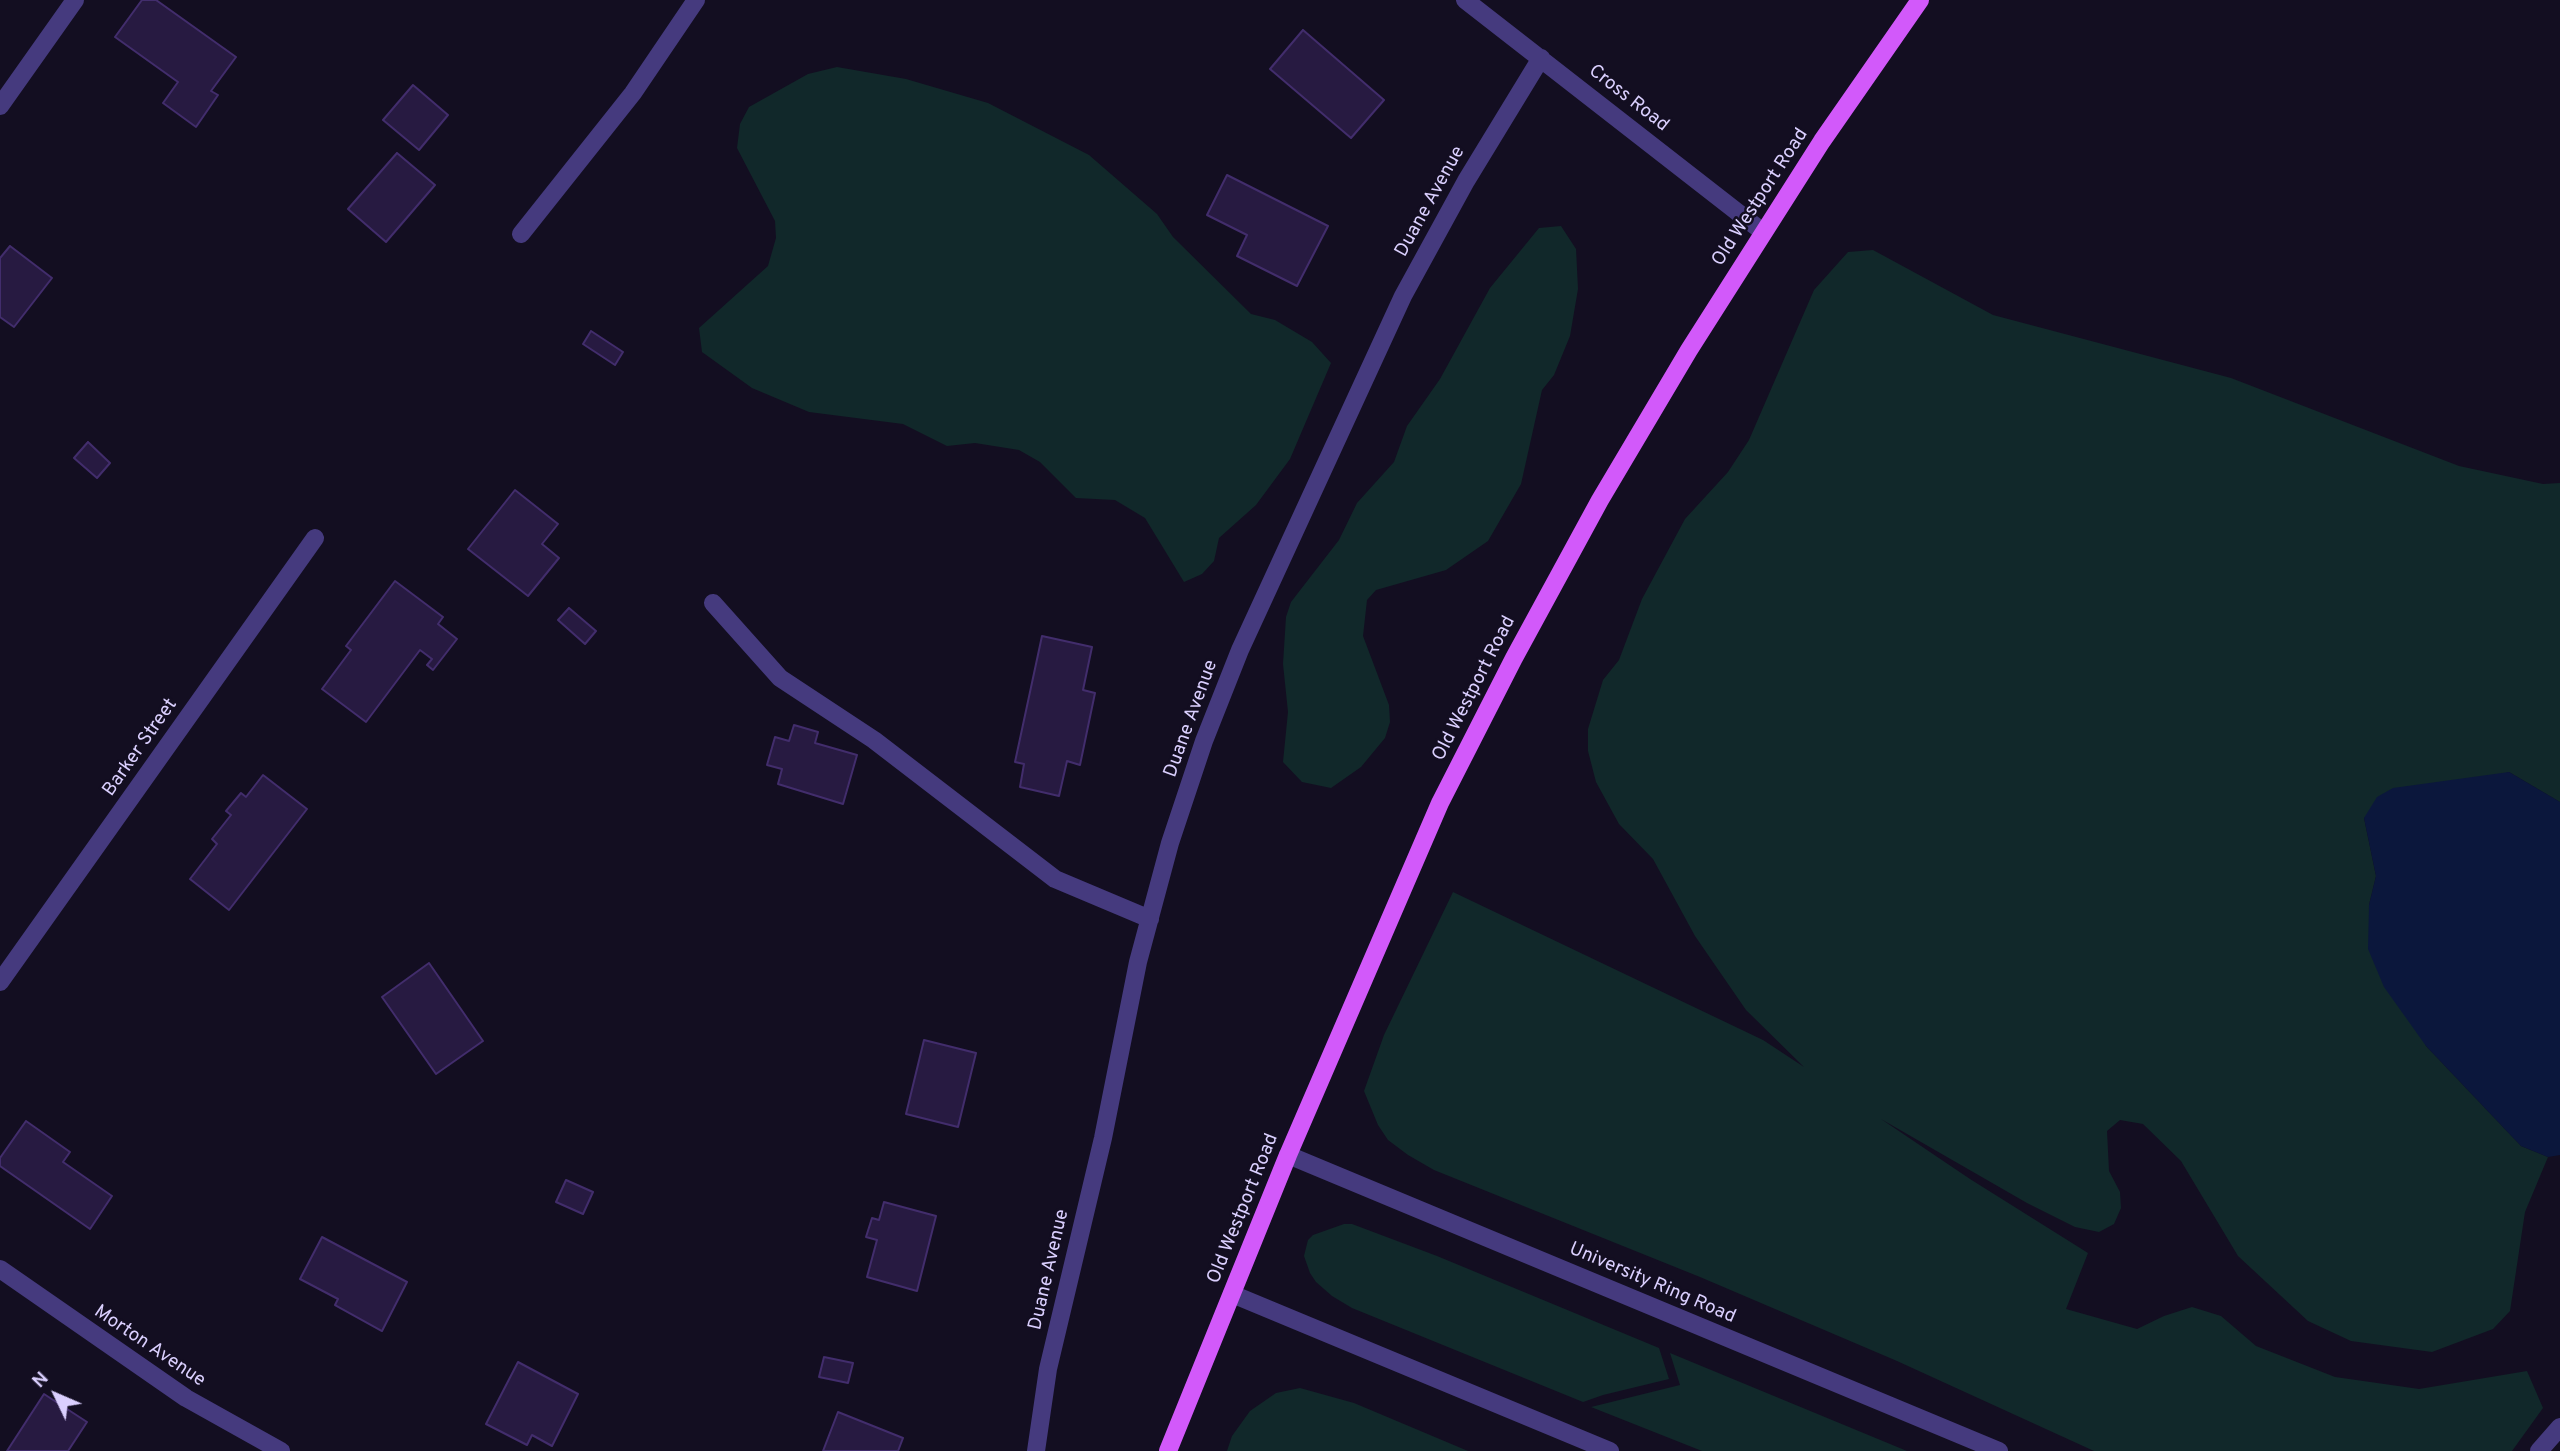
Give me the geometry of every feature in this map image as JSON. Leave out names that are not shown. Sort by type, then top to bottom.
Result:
[{"type":"main road","name":"Old Westport Road","points":[[1168,1451],[1288,1155],[1440,803],[1514,658],[1600,500],[1763,232],[1822,141],[1920,0]]},
{"type":"street","points":[[0,106],[75,0]]},
{"type":"street","points":[[521,234],[633,93],[696,0]]},
{"type":"street","name":"Cross Road","points":[[1465,0],[1763,232]]},
{"type":"street","name":"Duane Avenue","points":[[1036,1451],[1048,1368],[1103,1138],[1138,962],[1170,843],[1204,741],[1240,650],[1402,296],[1465,181],[1541,58]]},
{"type":"street","name":"Barker Street","points":[[0,982],[316,538]]},
{"type":"street","points":[[713,603],[780,678],[874,740],[1055,878],[1150,919]]},
{"type":"street","name":"University Ring Road","points":[[1288,1155],[1999,1451]]},
{"type":"street","name":"Morton Avenue","points":[[0,1269],[186,1398],[281,1451]]},
{"type":"street","points":[[1231,1294],[1610,1451]]},
{"type":"street","points":[[2539,1451],[2560,1427]]},
{"type":"green space","points":[[837,67],[906,79],[988,103],[1089,155],[1157,214],[1173,237],[1251,314],[1275,320],[1312,342],[1331,363],[1290,459],[1256,505],[1219,538],[1214,561],[1202,574],[1184,582],[1145,518],[1115,500],[1076,498],[1040,462],[1019,450],[975,443],[947,446],[903,424],[809,412],[752,388],[702,352],[699,328],[768,266],[776,238],[775,221],[737,148],[740,124],[749,107],[808,74]]},
{"type":"green space","points":[[1561,226],[1576,249],[1578,289],[1570,336],[1554,375],[1542,390],[1521,484],[1488,541],[1446,570],[1376,590],[1367,600],[1363,636],[1389,705],[1390,722],[1385,738],[1361,767],[1331,788],[1302,782],[1283,762],[1288,712],[1283,664],[1286,617],[1291,602],[1339,540],[1357,503],[1394,462],[1407,426],[1440,379],[1490,288],[1539,228]]},
{"type":"green space","points":[[1873,250],[1993,315],[2231,378],[2459,466],[2543,484],[2560,483],[2560,802],[2509,772],[2364,818],[2376,876],[2369,905],[2426,1046],[2521,1146],[2548,1157],[2525,1212],[2510,1311],[2493,1329],[2432,1352],[2351,1341],[2308,1321],[2238,1256],[2181,1161],[2143,1124],[2120,1120],[2107,1131],[2109,1171],[2120,1192],[2121,1208],[2114,1224],[2099,1232],[2075,1227],[2027,1203],[1881,1119],[2088,1253],[2066,1309],[2137,1329],[2192,1307],[2221,1316],[2256,1346],[2335,1377],[2419,1389],[2527,1371],[2543,1408],[2512,1451],[2094,1451],[1897,1361],[1700,1277],[1434,1170],[1388,1140],[1378,1125],[1364,1091],[1384,1035],[1453,892],[1763,1040],[1804,1067],[1746,1010],[1695,936],[1653,859],[1619,824],[1596,782],[1588,751],[1588,729],[1603,680],[1619,660],[1642,599],[1685,519],[1728,472],[1749,440],[1814,290],[1848,252]]},
{"type":"green space","points":[[1344,1224],[1352,1224],[1437,1256],[1659,1348],[1669,1379],[1583,1402],[1352,1308],[1316,1282],[1304,1256],[1308,1240],[1313,1235]]},
{"type":"green space","points":[[1670,1353],[1907,1451],[1702,1451],[1591,1407],[1680,1385]]},
{"type":"green space","points":[[1300,1388],[1354,1403],[1468,1451],[1227,1451],[1232,1436],[1250,1411],[1276,1393]]},
{"type":"water","points":[[2509,772],[2560,802],[2560,1155],[2548,1157],[2521,1146],[2426,1046],[2384,987],[2368,949],[2369,905],[2376,876],[2364,818],[2377,797],[2393,788]]},
{"type":"building","points":[[142,0],[156,0],[236,57],[211,91],[218,95],[196,127],[163,103],[178,82],[115,37]]},
{"type":"building","points":[[1303,30],[1384,100],[1351,138],[1270,69]]},
{"type":"building","points":[[413,85],[448,115],[419,150],[383,120]]},
{"type":"building","points":[[397,153],[435,185],[386,242],[348,209]]},
{"type":"building","points":[[1227,175],[1328,226],[1297,286],[1237,256],[1247,235],[1207,215]]},
{"type":"building","points":[[10,246],[52,278],[14,327],[0,317],[0,258]]},
{"type":"building","points":[[591,331],[623,352],[615,365],[583,344]]},
{"type":"building","points":[[88,442],[110,463],[97,478],[74,458]]},
{"type":"building","points":[[515,490],[558,524],[542,544],[559,558],[528,596],[468,549]]},
{"type":"building","points":[[395,581],[443,617],[438,624],[457,639],[433,670],[427,665],[432,659],[420,650],[366,722],[322,689],[351,650],[346,646]]},
{"type":"building","points":[[569,608],[596,631],[585,644],[558,620]]},
{"type":"building","points":[[1042,636],[1092,647],[1083,690],[1095,693],[1080,765],[1067,761],[1059,796],[1020,787],[1024,764],[1015,762]]},
{"type":"building","points":[[794,725],[818,732],[815,743],[857,755],[843,804],[778,784],[782,769],[767,765],[775,737],[789,741]]},
{"type":"building","points":[[263,775],[307,809],[229,910],[190,879],[217,844],[212,839],[231,815],[226,811],[241,793],[246,797]]},
{"type":"building","points":[[429,963],[483,1041],[436,1074],[382,997]]},
{"type":"building","points":[[924,1040],[976,1053],[958,1127],[906,1114]]},
{"type":"building","points":[[26,1121],[70,1152],[63,1162],[112,1196],[90,1229],[0,1166],[0,1158]]},
{"type":"building","points":[[566,1180],[593,1192],[583,1214],[556,1202]]},
{"type":"building","points":[[884,1202],[936,1216],[917,1291],[867,1277],[877,1240],[866,1237],[872,1218],[879,1220]]},
{"type":"building","points":[[322,1237],[407,1282],[382,1331],[335,1305],[338,1299],[300,1279]]},
{"type":"building","points":[[824,1357],[853,1363],[848,1383],[819,1377]]},
{"type":"building","points":[[518,1362],[578,1394],[552,1446],[532,1435],[527,1445],[486,1424]]},
{"type":"building","points":[[44,1394],[87,1422],[68,1451],[7,1451]]},
{"type":"building","points":[[838,1412],[903,1438],[898,1451],[823,1451]]}]
